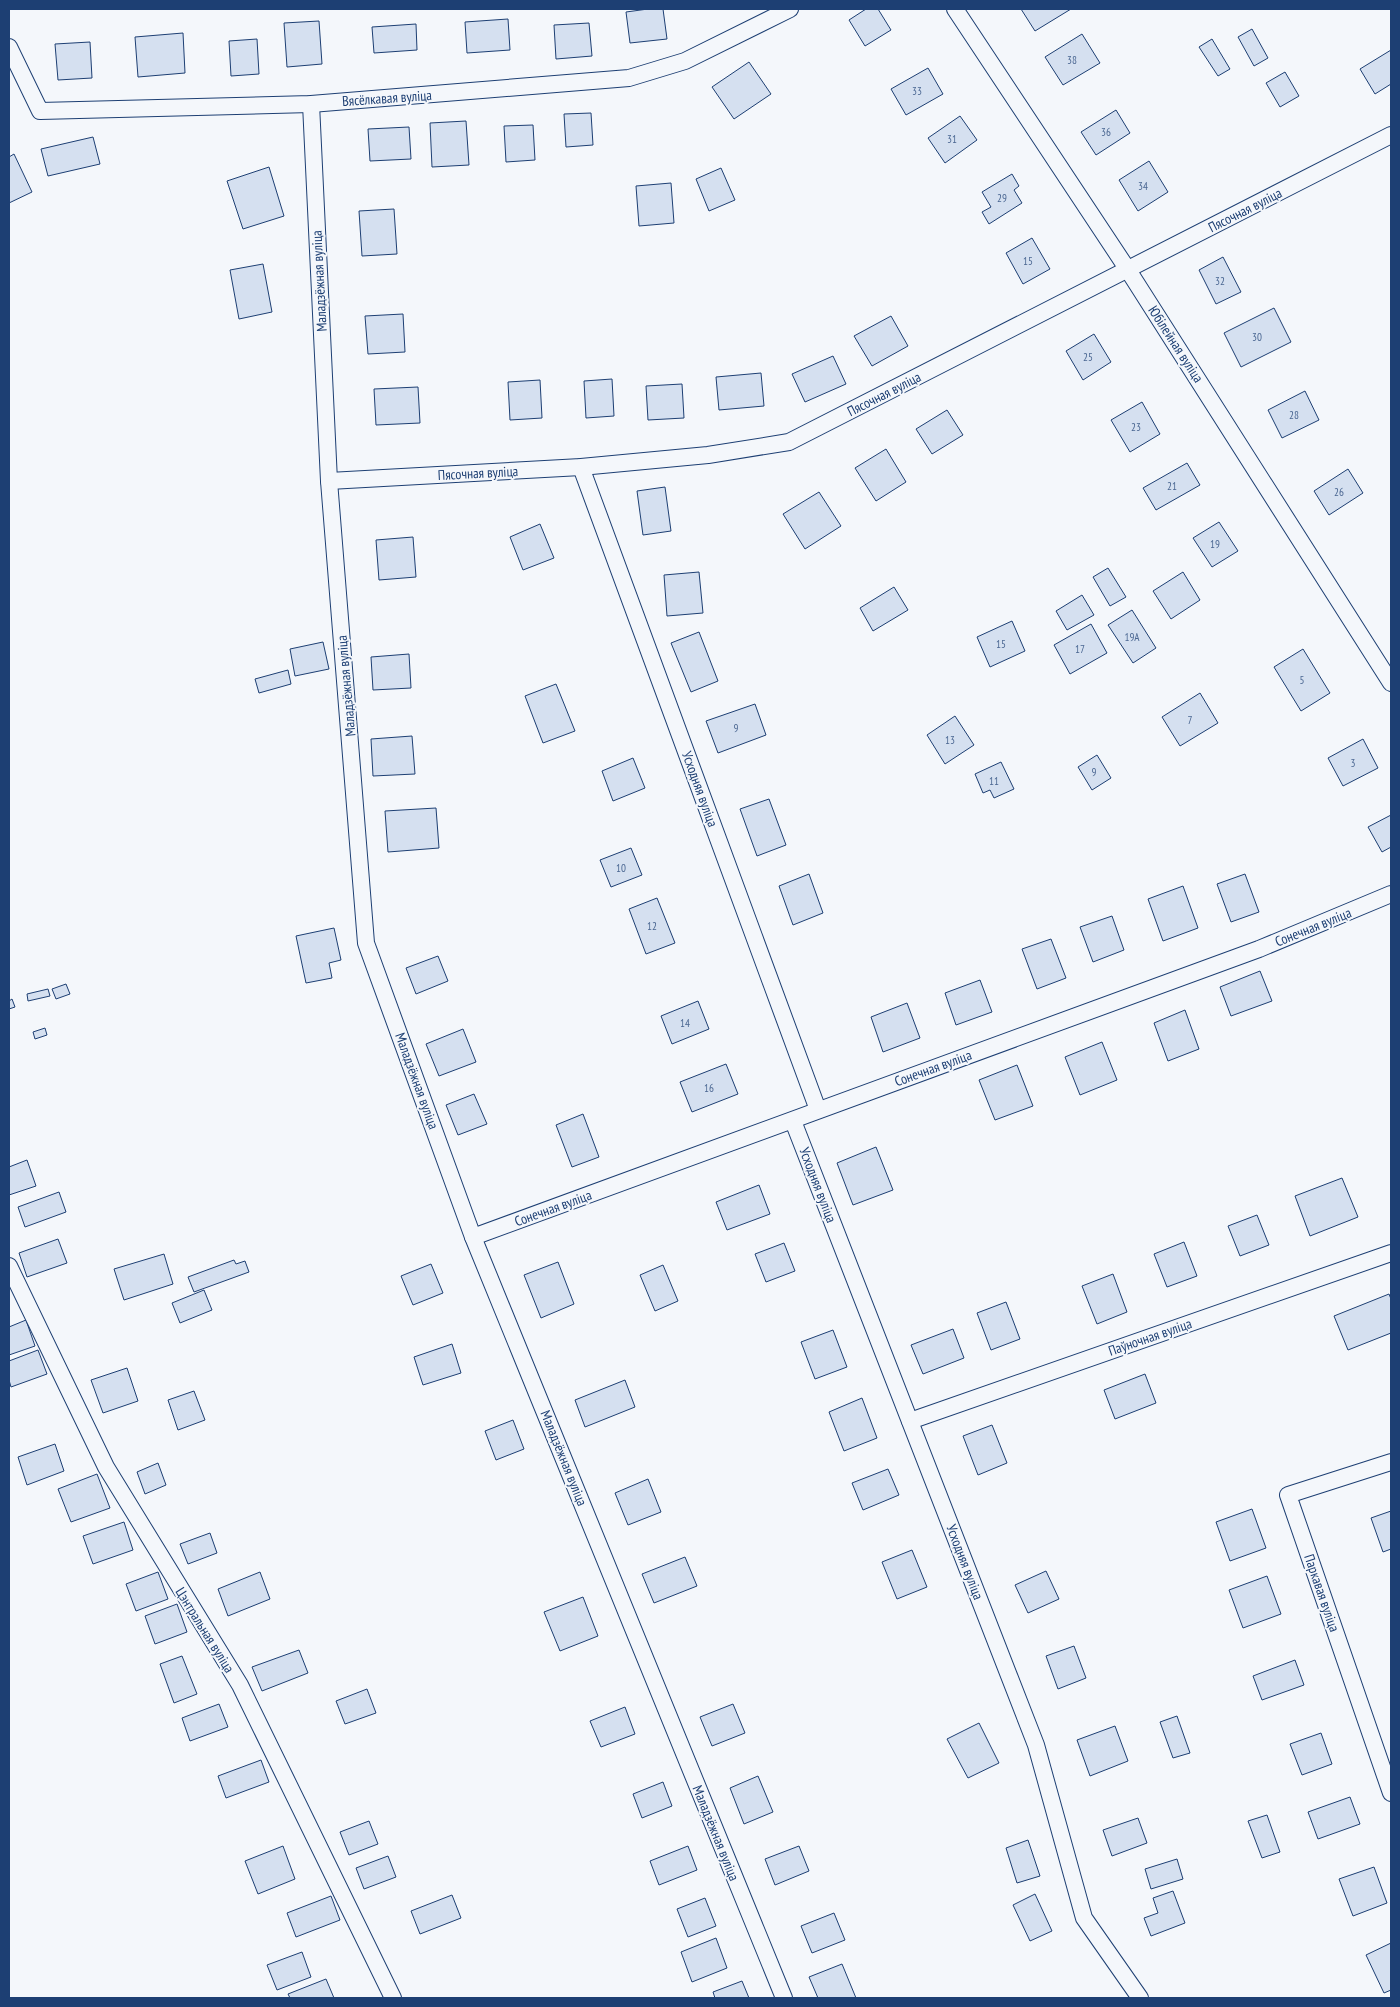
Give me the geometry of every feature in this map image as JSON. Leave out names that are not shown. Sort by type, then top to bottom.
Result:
[{"type":"street","name":"Вясёлкавая вуліца","points":[[9,47],[40,112],[311,104],[629,78],[685,61],[790,9]]},
{"type":"street","name":"Юбілейная вуліца","points":[[955,9],[1128,270],[1391,683]]},
{"type":"street","name":"Маладзёжная вуліца","points":[[311,104],[329,481],[366,943],[474,1237],[784,1998]]},
{"type":"street","name":"Пясочная вуліца","points":[[329,481],[581,467],[708,455],[789,442],[1391,135]]},
{"type":"street","name":"Усходняя вуліца","points":[[581,467],[818,1110]]},
{"type":"street","name":"Сонечная вуліца","points":[[474,1237],[1260,949],[1391,894]]},
{"type":"street","name":"Усходняя вуліца","points":[[793,1121],[1036,1745],[1084,1918],[1140,1998]]},
{"type":"street","name":"Паўночная вуліца","points":[[910,1421],[1391,1253]]},
{"type":"street","name":"Цэнтральная вуліца","points":[[9,1266],[106,1467],[240,1685],[393,1998]]},
{"type":"street","name":"Паркавая вуліца","points":[[1391,1462],[1288,1495],[1391,1793]]},
{"type":"building","points":[[663,9],[667,39],[630,43],[626,12]]},
{"type":"building","points":[[866,9],[878,9],[891,30],[865,46],[849,20]]},
{"type":"building","points":[[1021,9],[1071,9],[1035,31]]},
{"type":"building","points":[[508,19],[510,50],[467,53],[465,22]]},
{"type":"building","points":[[319,21],[322,64],[287,67],[284,23]]},
{"type":"building","points":[[589,23],[592,56],[556,59],[554,25]]},
{"type":"building","points":[[416,24],[417,50],[374,53],[372,27]]},
{"type":"building","points":[[1252,29],[1268,58],[1254,66],[1238,37]]},
{"type":"building","points":[[183,33],[185,73],[138,77],[135,37]]},
{"type":"building","points":[[1082,34],[1100,63],[1063,85],[1045,57]]},
{"type":"building","points":[[257,39],[259,74],[231,76],[229,41]]},
{"type":"building","points":[[1212,39],[1230,69],[1218,76],[1199,47]]},
{"type":"building","points":[[90,42],[92,78],[58,80],[55,44]]},
{"type":"building","points":[[1391,50],[1391,84],[1375,94],[1360,69]]},
{"type":"building","points":[[749,62],[771,94],[734,119],[712,87]]},
{"type":"building","points":[[928,68],[943,94],[906,115],[891,89]]},
{"type":"building","points":[[1285,72],[1299,96],[1280,107],[1266,83]]},
{"type":"building","points":[[1116,110],[1130,133],[1096,155],[1081,132]]},
{"type":"building","points":[[591,113],[593,145],[566,147],[564,114]]},
{"type":"building","points":[[960,116],[977,140],[945,163],[928,138]]},
{"type":"building","points":[[466,121],[469,165],[432,167],[430,123]]},
{"type":"building","points":[[533,125],[535,160],[506,162],[504,126]]},
{"type":"building","points":[[409,127],[411,159],[370,161],[368,129]]},
{"type":"building","points":[[93,137],[100,164],[48,176],[41,149]]},
{"type":"building","points":[[14,154],[32,192],[9,203],[9,157]]},
{"type":"building","points":[[1149,161],[1168,192],[1138,211],[1119,180]]},
{"type":"building","points":[[269,167],[284,216],[243,229],[227,181]]},
{"type":"building","points":[[721,168],[735,200],[709,211],[696,179]]},
{"type":"building","points":[[1012,174],[1019,186],[1014,190],[1022,203],[989,224],[982,212],[991,207],[982,192]]},
{"type":"building","points":[[671,183],[674,223],[639,226],[636,186]]},
{"type":"building","points":[[394,209],[397,254],[362,256],[359,211]]},
{"type":"building","points":[[1032,238],[1050,269],[1023,284],[1006,253]]},
{"type":"building","points":[[1223,257],[1241,292],[1216,304],[1199,270]]},
{"type":"building","points":[[263,264],[272,312],[239,319],[230,270]]},
{"type":"building","points":[[1274,308],[1291,342],[1241,367],[1224,333]]},
{"type":"building","points":[[403,314],[405,352],[368,354],[365,316]]},
{"type":"building","points":[[891,316],[908,346],[872,366],[854,336]]},
{"type":"building","points":[[1094,334],[1111,362],[1083,380],[1066,351]]},
{"type":"building","points":[[833,356],[846,384],[805,402],[792,374]]},
{"type":"building","points":[[761,373],[764,406],[719,410],[716,377]]},
{"type":"building","points":[[612,379],[614,416],[586,418],[584,381]]},
{"type":"building","points":[[540,380],[542,418],[510,420],[508,382]]},
{"type":"building","points":[[682,384],[684,418],[648,420],[646,386]]},
{"type":"building","points":[[418,387],[420,423],[376,425],[374,389]]},
{"type":"building","points":[[1305,391],[1319,420],[1282,438],[1268,410]]},
{"type":"building","points":[[1142,402],[1160,434],[1130,452],[1111,420]]},
{"type":"building","points":[[947,410],[963,435],[932,454],[916,429]]},
{"type":"building","points":[[886,449],[906,482],[876,501],[855,468]]},
{"type":"building","points":[[1187,463],[1200,485],[1156,510],[1143,488]]},
{"type":"building","points":[[1348,469],[1363,493],[1329,515],[1314,491]]},
{"type":"building","points":[[665,487],[671,531],[643,535],[637,491]]},
{"type":"building","points":[[819,492],[841,526],[805,549],[783,514]]},
{"type":"building","points":[[1219,522],[1238,551],[1212,567],[1193,538]]},
{"type":"building","points":[[540,524],[554,558],[523,570],[510,537]]},
{"type":"building","points":[[413,537],[416,577],[379,580],[376,540]]},
{"type":"building","points":[[1108,568],[1126,597],[1110,606],[1093,577]]},
{"type":"building","points":[[699,572],[703,613],[667,616],[664,575]]},
{"type":"building","points":[[1183,572],[1200,600],[1171,619],[1153,591]]},
{"type":"building","points":[[894,587],[908,610],[873,631],[860,608]]},
{"type":"building","points":[[1082,595],[1094,615],[1067,630],[1056,611]]},
{"type":"building","points":[[1132,610],[1156,648],[1133,663],[1108,625]]},
{"type":"building","points":[[1012,621],[1025,651],[990,667],[977,637]]},
{"type":"building","points":[[1091,624],[1107,653],[1070,674],[1054,645]]},
{"type":"building","points":[[699,632],[718,681],[691,692],[671,643]]},
{"type":"building","points":[[323,642],[329,669],[295,676],[290,649]]},
{"type":"building","points":[[1303,649],[1330,693],[1301,711],[1274,667]]},
{"type":"building","points":[[409,654],[411,688],[373,690],[371,657]]},
{"type":"building","points":[[288,670],[291,684],[259,693],[255,679]]},
{"type":"building","points":[[556,684],[575,731],[543,743],[525,696]]},
{"type":"building","points":[[1200,693],[1218,723],[1180,746],[1162,717]]},
{"type":"building","points":[[755,704],[766,735],[718,753],[706,721]]},
{"type":"building","points":[[955,716],[974,745],[945,764],[927,735]]},
{"type":"building","points":[[412,736],[415,774],[373,776],[371,739]]},
{"type":"building","points":[[1363,739],[1378,768],[1343,786],[1328,758]]},
{"type":"building","points":[[1097,755],[1111,778],[1092,790],[1078,767]]},
{"type":"building","points":[[633,758],[645,788],[613,801],[602,771]]},
{"type":"building","points":[[1001,762],[1014,789],[994,798],[990,790],[983,793],[975,774]]},
{"type":"building","points":[[769,799],[786,845],[757,856],[740,809]]},
{"type":"building","points":[[436,808],[439,848],[388,852],[385,811]]},
{"type":"building","points":[[1391,815],[1391,847],[1382,852],[1368,827]]},
{"type":"building","points":[[631,848],[642,875],[611,887],[600,860]]},
{"type":"building","points":[[809,874],[823,913],[793,925],[779,886]]},
{"type":"building","points":[[1245,874],[1259,912],[1231,922],[1217,884]]},
{"type":"building","points":[[1183,886],[1198,928],[1163,941],[1148,899]]},
{"type":"building","points":[[657,898],[675,943],[646,954],[629,909]]},
{"type":"building","points":[[1112,916],[1124,950],[1093,962],[1080,927]]},
{"type":"building","points":[[334,928],[341,960],[329,963],[332,978],[306,983],[296,936]]},
{"type":"building","points":[[1051,939],[1066,978],[1037,989],[1022,949]]},
{"type":"building","points":[[438,956],[448,981],[416,994],[406,968]]},
{"type":"building","points":[[1260,971],[1272,1001],[1231,1016],[1220,987]]},
{"type":"building","points":[[980,980],[992,1012],[956,1025],[945,993]]},
{"type":"building","points":[[66,984],[70,994],[56,999],[52,989]]},
{"type":"building","points":[[48,989],[50,996],[28,1001],[27,994]]},
{"type":"building","points":[[12,999],[15,1007],[9,1009],[9,1001]]},
{"type":"building","points":[[698,1001],[709,1029],[672,1044],[661,1016]]},
{"type":"building","points":[[907,1003],[920,1038],[883,1052],[871,1017]]},
{"type":"building","points":[[1185,1010],[1199,1049],[1168,1061],[1154,1023]]},
{"type":"building","points":[[45,1028],[47,1035],[35,1039],[33,1032]]},
{"type":"building","points":[[463,1029],[476,1062],[439,1076],[426,1044]]},
{"type":"building","points":[[1102,1042],[1117,1080],[1080,1095],[1065,1057]]},
{"type":"building","points":[[726,1064],[738,1094],[692,1112],[680,1082]]},
{"type":"building","points":[[1017,1065],[1033,1106],[995,1120],[979,1080]]},
{"type":"building","points":[[474,1094],[487,1124],[458,1135],[446,1105]]},
{"type":"building","points":[[583,1114],[599,1157],[572,1167],[556,1125]]},
{"type":"building","points":[[876,1147],[893,1190],[853,1205],[837,1163]]},
{"type":"building","points":[[27,1160],[36,1186],[9,1195],[9,1167]]},
{"type":"building","points":[[1342,1178],[1358,1217],[1310,1236],[1295,1196]]},
{"type":"building","points":[[759,1185],[770,1214],[727,1230],[716,1202]]},
{"type":"building","points":[[59,1192],[66,1212],[25,1227],[18,1207]]},
{"type":"building","points":[[1257,1215],[1269,1245],[1240,1256],[1228,1226]]},
{"type":"building","points":[[58,1239],[67,1263],[27,1277],[19,1253]]},
{"type":"building","points":[[1184,1242],[1197,1276],[1167,1287],[1154,1254]]},
{"type":"building","points":[[784,1243],[795,1271],[766,1282],[755,1254]]},
{"type":"building","points":[[164,1254],[173,1284],[124,1300],[114,1269]]},
{"type":"building","points":[[234,1260],[236,1264],[245,1261],[249,1272],[194,1292],[188,1277]]},
{"type":"building","points":[[558,1262],[574,1304],[541,1318],[524,1275]]},
{"type":"building","points":[[431,1264],[443,1293],[413,1305],[401,1276]]},
{"type":"building","points":[[663,1265],[678,1301],[655,1311],[640,1275]]},
{"type":"building","points":[[1113,1274],[1127,1312],[1097,1324],[1082,1286]]},
{"type":"building","points":[[204,1290],[212,1310],[180,1323],[172,1303]]},
{"type":"building","points":[[1389,1294],[1391,1299],[1391,1333],[1348,1350],[1334,1316]]},
{"type":"building","points":[[1006,1302],[1020,1339],[991,1350],[977,1313]]},
{"type":"building","points":[[26,1320],[35,1346],[9,1355],[9,1327]]},
{"type":"building","points":[[953,1329],[964,1358],[923,1374],[911,1345]]},
{"type":"building","points":[[833,1330],[847,1367],[815,1379],[801,1342]]},
{"type":"building","points":[[452,1344],[461,1373],[423,1385],[414,1357]]},
{"type":"building","points":[[38,1350],[47,1374],[11,1387],[9,1361]]},
{"type":"building","points":[[127,1368],[138,1401],[103,1413],[91,1380]]},
{"type":"building","points":[[1145,1374],[1156,1403],[1115,1419],[1104,1390]]},
{"type":"building","points":[[625,1380],[635,1407],[585,1427],[575,1400]]},
{"type":"building","points":[[194,1391],[205,1420],[178,1430],[168,1400]]},
{"type":"building","points":[[862,1398],[877,1438],[844,1451],[829,1412]]},
{"type":"building","points":[[513,1420],[524,1449],[496,1460],[485,1431]]},
{"type":"building","points":[[992,1425],[1007,1463],[978,1475],[963,1436]]},
{"type":"building","points":[[55,1444],[64,1471],[27,1485],[18,1457]]},
{"type":"building","points":[[158,1463],[166,1485],[145,1494],[137,1472]]},
{"type":"building","points":[[888,1469],[899,1495],[863,1510],[852,1483]]},
{"type":"building","points":[[97,1474],[110,1508],[71,1522],[58,1489]]},
{"type":"building","points":[[648,1479],[661,1512],[628,1525],[615,1493]]},
{"type":"building","points":[[1252,1509],[1266,1548],[1230,1561],[1216,1522]]},
{"type":"building","points":[[1391,1511],[1391,1549],[1383,1552],[1371,1518]]},
{"type":"building","points":[[124,1522],[133,1550],[93,1564],[83,1536]]},
{"type":"building","points":[[210,1533],[217,1553],[188,1564],[180,1544]]},
{"type":"building","points":[[912,1550],[927,1587],[897,1599],[882,1562]]},
{"type":"building","points":[[685,1557],[697,1586],[654,1603],[642,1574]]},
{"type":"building","points":[[1046,1571],[1059,1599],[1028,1613],[1015,1585]]},
{"type":"building","points":[[158,1572],[168,1599],[136,1611],[126,1584]]},
{"type":"building","points":[[260,1572],[270,1599],[228,1616],[218,1589]]},
{"type":"building","points":[[1267,1576],[1281,1614],[1243,1628],[1229,1590]]},
{"type":"building","points":[[583,1597],[598,1636],[560,1651],[544,1612]]},
{"type":"building","points":[[177,1604],[187,1632],[155,1644],[145,1616]]},
{"type":"building","points":[[1074,1646],[1086,1678],[1058,1689],[1046,1656]]},
{"type":"building","points":[[299,1650],[308,1673],[262,1691],[252,1667]]},
{"type":"building","points":[[182,1656],[197,1694],[174,1703],[160,1664]]},
{"type":"building","points":[[1295,1660],[1304,1685],[1262,1700],[1253,1676]]},
{"type":"building","points":[[367,1689],[376,1713],[345,1724],[336,1701]]},
{"type":"building","points":[[219,1704],[228,1727],[190,1741],[182,1718]]},
{"type":"building","points":[[733,1704],[745,1733],[712,1746],[700,1717]]},
{"type":"building","points":[[625,1707],[635,1734],[601,1747],[590,1721]]},
{"type":"building","points":[[1177,1716],[1190,1753],[1173,1758],[1160,1722]]},
{"type":"building","points":[[979,1723],[999,1763],[968,1778],[947,1739]]},
{"type":"building","points":[[1115,1726],[1128,1761],[1090,1776],[1077,1740]]},
{"type":"building","points":[[1321,1733],[1332,1764],[1302,1775],[1290,1744]]},
{"type":"building","points":[[261,1760],[269,1782],[226,1798],[218,1776]]},
{"type":"building","points":[[758,1776],[773,1812],[744,1824],[730,1788]]},
{"type":"building","points":[[663,1782],[672,1806],[642,1818],[633,1794]]},
{"type":"building","points":[[1350,1797],[1360,1824],[1318,1839],[1308,1812]]},
{"type":"building","points":[[1267,1815],[1280,1852],[1262,1858],[1248,1821]]},
{"type":"building","points":[[1138,1818],[1147,1843],[1112,1856],[1103,1830]]},
{"type":"building","points":[[369,1821],[378,1844],[349,1855],[340,1832]]},
{"type":"building","points":[[1028,1840],[1040,1876],[1017,1883],[1006,1848]]},
{"type":"building","points":[[283,1846],[295,1879],[258,1894],[245,1861]]},
{"type":"building","points":[[688,1846],[697,1870],[659,1885],[650,1861]]},
{"type":"building","points":[[799,1846],[809,1871],[775,1885],[765,1859]]},
{"type":"building","points":[[388,1856],[396,1877],[364,1889],[356,1868]]},
{"type":"building","points":[[1177,1859],[1183,1879],[1151,1889],[1145,1869]]},
{"type":"building","points":[[1374,1867],[1387,1903],[1353,1916],[1339,1879]]},
{"type":"building","points":[[1173,1891],[1185,1923],[1151,1936],[1144,1918],[1158,1913],[1153,1898]]},
{"type":"building","points":[[1035,1894],[1052,1931],[1030,1941],[1013,1905]]},
{"type":"building","points":[[452,1895],[461,1918],[420,1934],[411,1911]]},
{"type":"building","points":[[331,1896],[340,1920],[296,1937],[287,1913]]},
{"type":"building","points":[[705,1898],[716,1926],[688,1937],[677,1909]]},
{"type":"building","points":[[834,1913],[845,1940],[812,1953],[801,1926]]},
{"type":"building","points":[[716,1938],[727,1968],[692,1982],[681,1952]]},
{"type":"building","points":[[1391,1943],[1391,1990],[1384,1993],[1366,1955]]},
{"type":"building","points":[[302,1952],[311,1977],[277,1990],[267,1965]]},
{"type":"building","points":[[842,1964],[856,1998],[818,1998],[809,1977]]},
{"type":"building","points":[[326,1979],[334,1998],[290,1998],[288,1994]]},
{"type":"building","points":[[742,1981],[749,1998],[715,1998],[713,1992]]}]
